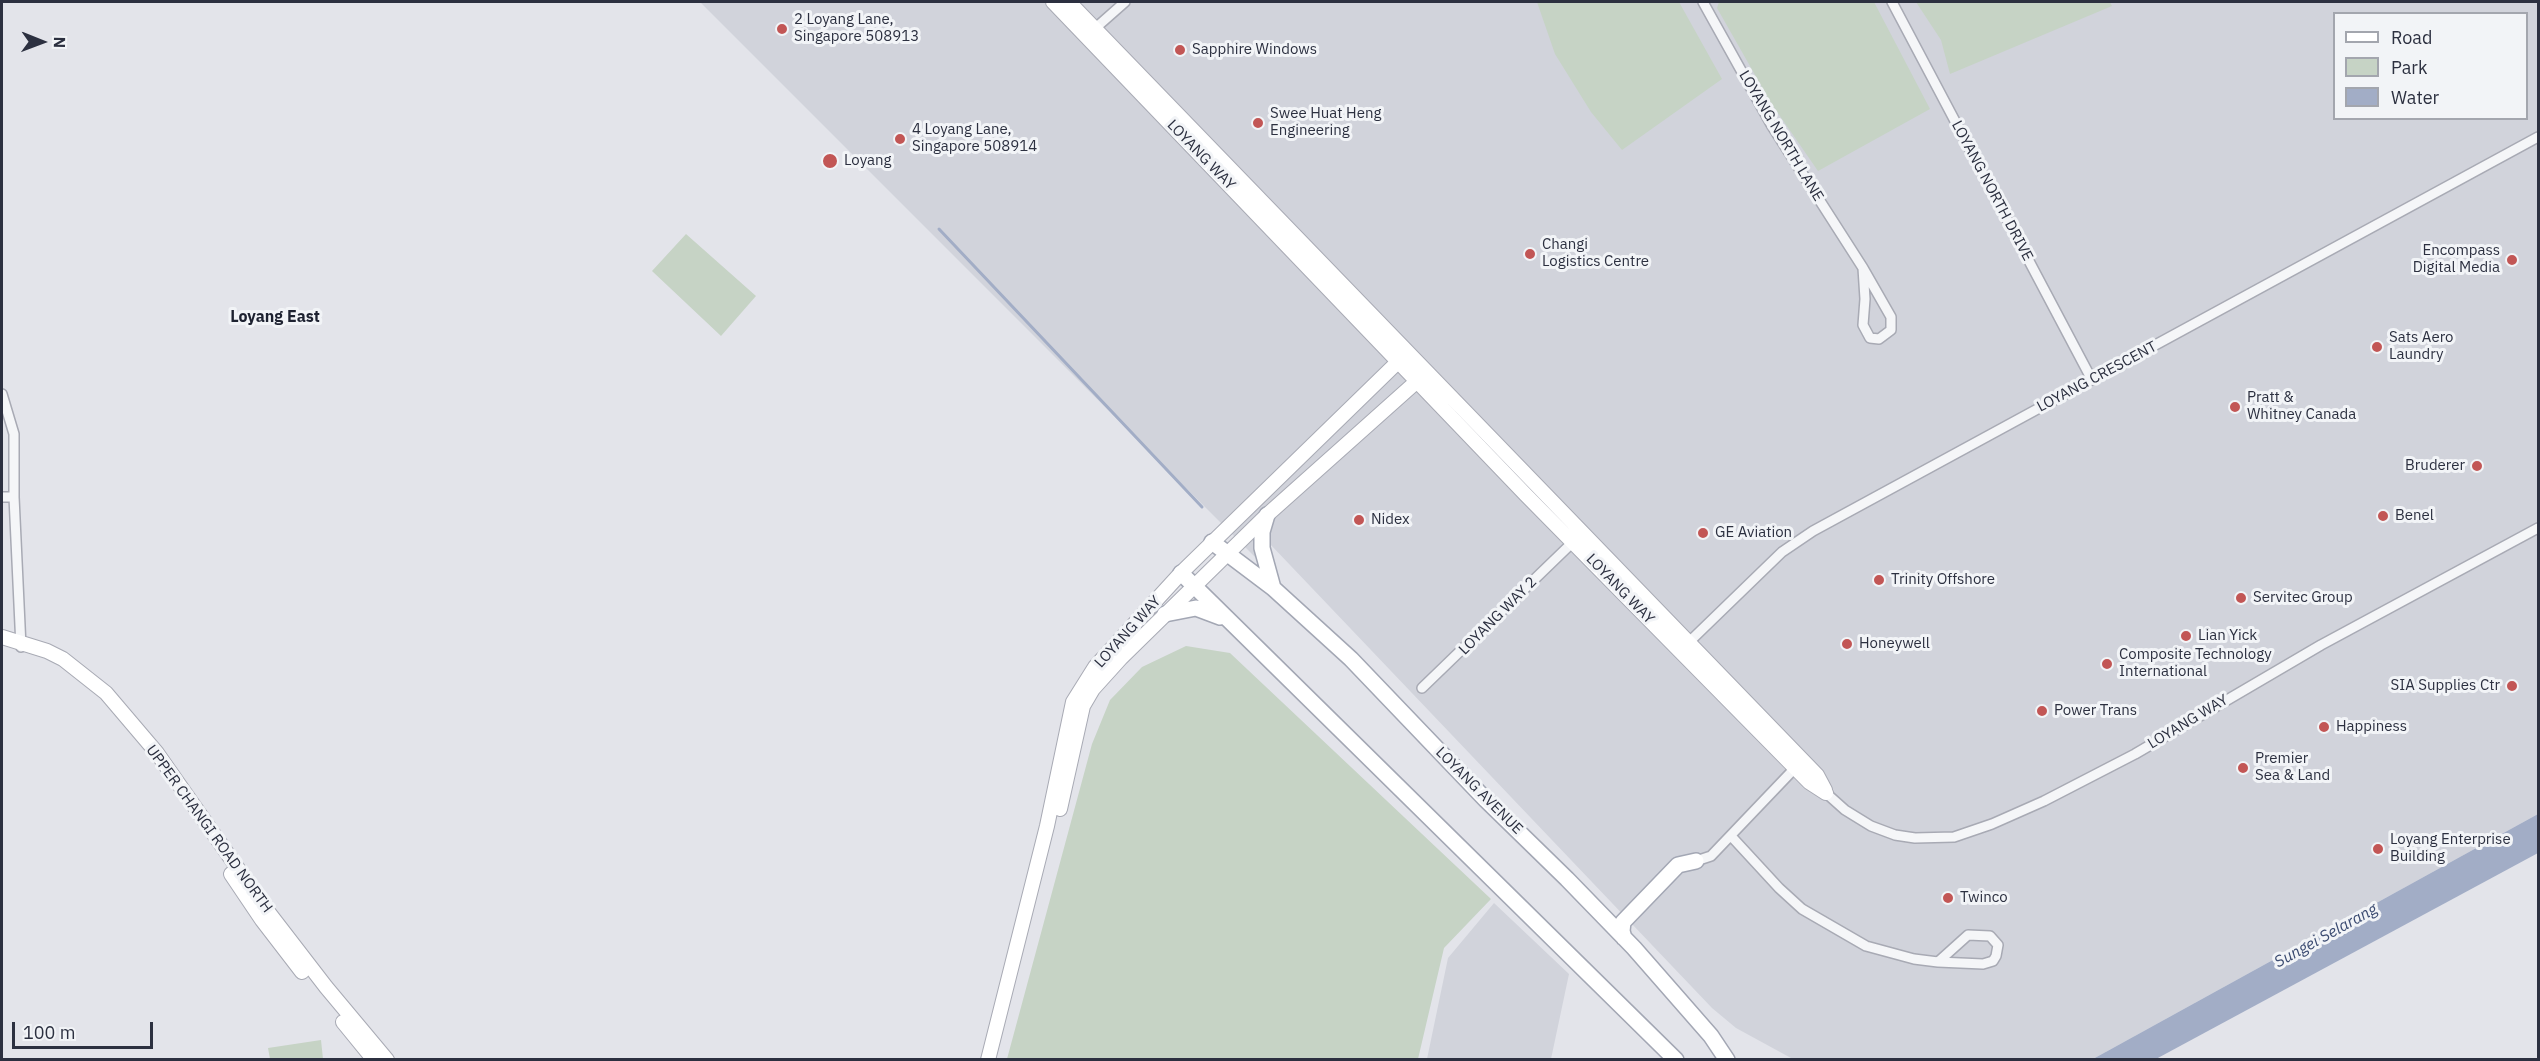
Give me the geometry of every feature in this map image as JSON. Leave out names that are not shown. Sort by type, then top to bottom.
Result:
[{"type":"main road","points":[[1267,515],[1262,532],[1262,548],[1273,588]]},
{"type":"main road","name":"LOYANG AVENUE","points":[[1212,542],[1273,588],[1351,659],[1486,800],[1624,938],[1711,1036],[1727,1059]]},
{"type":"main road","points":[[1182,573],[1676,1059]]},
{"type":"main road","points":[[1165,614],[1196,608],[1228,620]]},
{"type":"main road","points":[[1624,938],[1623,922],[1678,865],[1696,861]]},
{"type":"street","name":"LOYANG WAY","points":[[1053,2],[1091,32]]},
{"type":"street","name":"LOYANG WAY","points":[[1069,2],[1091,32],[1422,376],[1573,542],[1795,753],[1812,771],[1826,793]]},
{"type":"street","points":[[1091,32],[1125,2]]},
{"type":"street","name":"LOYANG NORTH LANE","points":[[1703,2],[1772,126],[1863,268],[1891,317],[1891,330],[1879,339],[1870,338],[1863,325],[1865,298],[1863,268]]},
{"type":"street","name":"LOYANG NORTH DRIVE","points":[[1892,2],[2092,380]]},
{"type":"street","name":"LOYANG CRESCENT","points":[[1684,646],[1782,552],[1813,531],[2538,137]]},
{"type":"street","name":"LOYANG WAY","points":[[988,1059],[1047,826],[1073,702],[1095,667],[1182,573],[1403,356]]},
{"type":"street","name":"LOYANG WAY","points":[[997,1059],[1056,828],[1083,706],[1107,673],[1165,614],[1267,515],[1422,376]]},
{"type":"street","name":"LOYANG WAY","points":[[1422,376],[1576,527],[1809,782],[1845,810],[1871,826],[1895,835],[1915,838],[1954,837],[1992,824],[2044,801],[2135,754],[2312,650],[2538,528]]},
{"type":"street","points":[[2,394],[14,434],[20,645]]},
{"type":"street","points":[[2,497],[14,497]]},
{"type":"street","points":[[1573,542],[1576,537],[1576,527]]},
{"type":"street","name":"LOYANG WAY 2","points":[[1422,688],[1573,542]]},
{"type":"street","name":"UPPER CHANGI ROAD NORTH","points":[[2,637],[63,659],[106,693],[157,753],[269,913],[317,976],[387,1059]]},
{"type":"street","name":"UPPER CHANGI ROAD NORTH","points":[[2,645],[20,645],[85,686],[151,758],[262,920],[374,1059]]},
{"type":"street","points":[[1795,753],[1795,768]]},
{"type":"street","points":[[1696,861],[1711,856],[1795,768],[1801,767],[1812,771]]},
{"type":"street","points":[[1731,836],[1779,888],[1802,909],[1844,935],[1879,950],[1938,962],[1988,963],[1996,956],[1998,945],[1990,936],[1968,934],[1938,962]]},
{"type":"shaded area","points":[[700,2],[2538,2],[2538,814],[2093,1059],[1796,1060],[1736,1028],[1712,1008],[1270,544],[1256,558]]},
{"type":"shaded area","points":[[1494,903],[1569,974],[1551,1059],[1427,1059],[1448,958]]},
{"type":"green space","points":[[1537,2],[1679,2],[1722,79],[1622,150],[1591,112],[1555,54]]},
{"type":"green space","points":[[1719,2],[1874,2],[1930,109],[1818,171],[1771,103],[1717,8]]},
{"type":"green space","points":[[1916,2],[2110,2],[2112,6],[1950,74],[1941,40]]},
{"type":"green space","points":[[686,234],[756,296],[721,336],[652,271]]},
{"type":"green space","points":[[1186,646],[1230,653],[1491,899],[1444,948],[1418,1059],[1007,1059],[1092,744],[1110,700],[1142,667]]},
{"type":"green space","points":[[321,1040],[323,1059],[270,1059],[268,1048]]},
{"type":"water","name":"Sungei Selarang","points":[[2538,814],[2538,853],[2156,1059],[2093,1059]]},
{"type":"waterway","points":[[939,229],[1202,507]]},
{"type":"place","name":"2 Loyang Lane, Singapore 508913","points":[[782,29]]},
{"type":"place","name":"Sapphire Windows","points":[[1180,50]]},
{"type":"place","name":"Swee Huat Heng Engineering","points":[[1258,123]]},
{"type":"place","name":"4 Loyang Lane, Singapore 508914","points":[[900,139]]},
{"type":"place","name":"Loyang","points":[[830,161]]},
{"type":"place","name":"Changi Logistics Centre","points":[[1530,254]]},
{"type":"place","name":"Encompass Digital Media","points":[[2512,260]]},
{"type":"place","name":"Sats Aero Laundry","points":[[2377,347]]},
{"type":"place","name":"Pratt & Whitney Canada","points":[[2235,407]]},
{"type":"place","name":"Bruderer","points":[[2477,466]]},
{"type":"place","name":"Benel","points":[[2383,516]]},
{"type":"place","name":"Nidex","points":[[1359,520]]},
{"type":"place","name":"GE Aviation","points":[[1703,533]]},
{"type":"place","name":"Trinity Offshore","points":[[1879,580]]},
{"type":"place","name":"Servitec Group","points":[[2241,598]]},
{"type":"place","name":"Lian Yick","points":[[2186,636]]},
{"type":"place","name":"Honeywell","points":[[1847,644]]},
{"type":"place","name":"Composite Technology International","points":[[2107,664]]},
{"type":"place","name":"SIA Supplies Ctr","points":[[2512,686]]},
{"type":"place","name":"Power Trans","points":[[2042,711]]},
{"type":"place","name":"Happiness","points":[[2324,727]]},
{"type":"place","name":"Premier Sea & Land","points":[[2243,768]]},
{"type":"place","name":"Loyang Enterprise Building","points":[[2378,849]]},
{"type":"place","name":"Twinco","points":[[1948,898]]},
{"type":"district","name":"Loyang East","points":[[275,317]]}]
